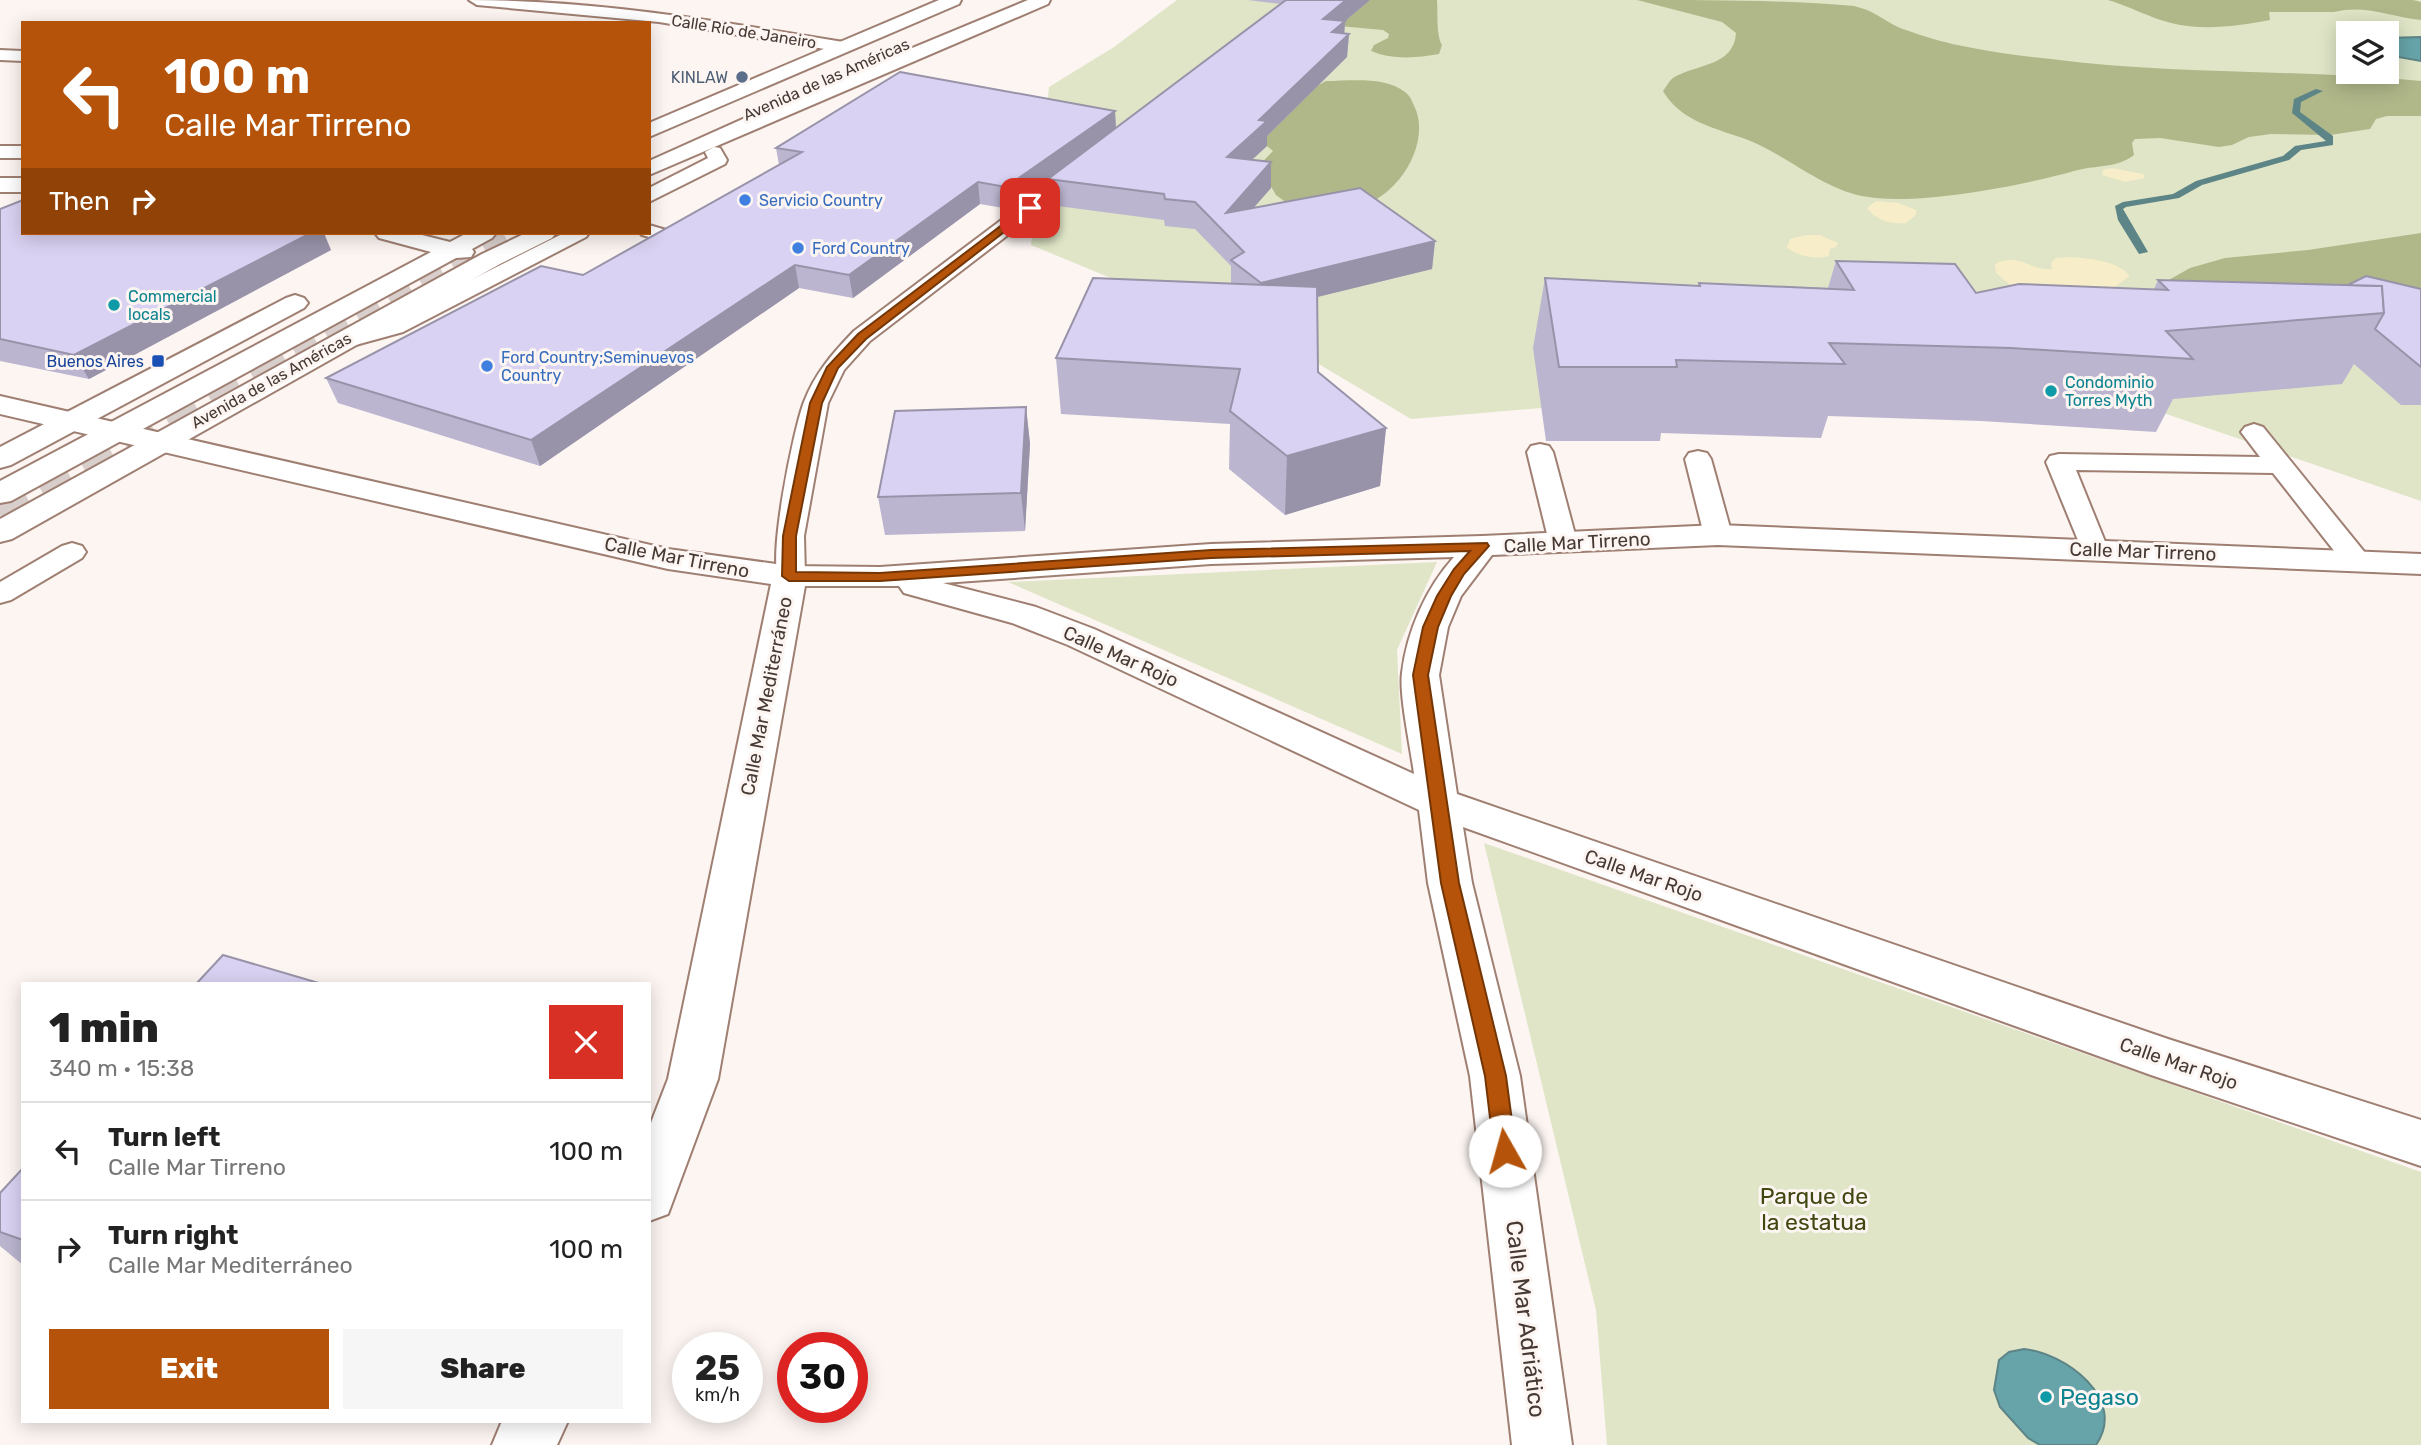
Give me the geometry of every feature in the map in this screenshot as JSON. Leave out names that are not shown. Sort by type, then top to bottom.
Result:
[{"type":"street","name":"Calle Río de Janeiro","points":[[477,0],[708,24],[844,47]]},
{"type":"street","name":"Avenida de las Américas","points":[[651,130],[953,0]]},
{"type":"street","name":"Avenida de las Américas","points":[[651,156],[1004,0]]},
{"type":"street","name":"Avenida de las Américas","points":[[651,168],[772,113],[1042,0]]},
{"type":"street","points":[[541,21],[577,9]]},
{"type":"street","name":"Avenida de las Américas","points":[[651,181],[714,152],[867,92],[981,27]]},
{"type":"street","points":[[0,55],[21,56]]},
{"type":"street","points":[[0,142],[21,141]]},
{"type":"street","points":[[0,152],[21,152]]},
{"type":"street","points":[[0,185],[21,185]]},
{"type":"street","points":[[398,235],[487,246]]},
{"type":"street","name":"Avenida de las Américas","points":[[0,532],[339,343],[487,246],[535,235]]},
{"type":"street","points":[[379,260],[432,241]]},
{"type":"street","name":"Avenida de las Américas","points":[[0,494],[113,432],[432,241]]},
{"type":"street","points":[[0,458],[317,292]]},
{"type":"street","name":"Calle Mar Tirreno","points":[[0,405],[668,559],[789,576],[880,577],[1211,554],[1482,546],[1718,535],[2421,564]]},
{"type":"street","name":"Calle Mar Adriático","points":[[1482,546],[1459,572],[1444,596],[1430,627],[1420,675],[1450,883],[1495,1076],[1542,1445]]},
{"type":"street","name":"Calle Mar Mediterráneo","points":[[651,1192],[693,1079],[789,576]]},
{"type":"street","name":"Calle Mar Rojo","points":[[880,577],[1024,615],[1081,637],[1440,803],[2168,1060],[2421,1143]]},
{"type":"street","points":[[522,1445],[537,1423]]},
{"type":"lane","name":"Calle Mar Mediterráneo","points":[[789,576],[790,536],[816,403],[833,367],[862,336],[1106,150]]},
{"type":"lane","points":[[651,195],[718,160],[714,152]]},
{"type":"lane","points":[[339,343],[395,327],[575,235]]},
{"type":"lane","points":[[2254,432],[2356,560]]},
{"type":"lane","points":[[1540,452],[1563,542]]},
{"type":"lane","points":[[1698,459],[1718,535]]},
{"type":"lane","points":[[2094,549],[2059,462],[2281,465]]},
{"type":"lane","points":[[0,594],[72,552]]},
{"type":"green space","points":[[1177,0],[2421,0],[2421,501],[1929,333],[1588,404],[1411,419],[1317,363],[1031,245],[1049,87],[1114,47]]},
{"type":"green space","points":[[1339,0],[1437,0],[1438,30],[1442,45],[1439,54],[1405,57],[1387,56],[1371,51],[1374,45],[1388,38],[1389,34],[1383,30],[1339,26]]},
{"type":"green space","points":[[1637,0],[1774,1],[1854,6],[1870,11],[1906,30],[1959,45],[2014,55],[2097,64],[2336,75],[2336,84],[2399,84],[2399,79],[2421,81],[2421,116],[2387,116],[2376,119],[2370,129],[2330,135],[2271,134],[2249,137],[2232,145],[2219,147],[2160,138],[2135,139],[2132,143],[2134,155],[2107,166],[1970,193],[1884,199],[1862,196],[1832,186],[1763,147],[1700,123],[1671,102],[1663,91],[1673,78],[1721,58],[1734,44],[1736,33],[1722,22]]},
{"type":"green space","points":[[2108,0],[2413,0],[2421,2],[2421,20],[2356,9],[2334,12],[2269,12],[2270,20],[2233,26],[2196,27],[2163,21]]},
{"type":"green space","points":[[1367,80],[1388,84],[1407,94],[1416,110],[1418,141],[1405,171],[1383,195],[1354,208],[1329,208],[1284,201],[1276,195],[1269,183],[1244,181],[1273,151],[1199,87],[1317,86],[1326,81]]},
{"type":"green space","points":[[2421,233],[2421,312],[2389,282],[2313,286],[2135,313],[2167,281],[2190,268],[2225,258],[2308,250]]},
{"type":"green space","points":[[1437,562],[1397,650],[1402,754],[1008,582]]},
{"type":"green space","name":"Parque de la estatua","points":[[1484,843],[2421,1172],[2421,1445],[1607,1445],[1596,1310]]},
{"type":"sand","points":[[2112,168],[2143,174],[2145,178],[2125,182],[2102,175],[2103,170]]},
{"type":"sand","points":[[1876,201],[1899,203],[1916,210],[1916,215],[1906,223],[1884,221],[1867,208]]},
{"type":"sand","points":[[1820,235],[1838,243],[1830,249],[1829,256],[1818,258],[1787,248],[1790,239]]},
{"type":"sand","points":[[2068,257],[2110,263],[2130,276],[2100,297],[2025,291],[2009,284],[1996,273],[1995,264],[2003,261],[2018,261],[2038,268],[2052,269],[2051,263],[2056,258]]},
{"type":"water","points":[[2421,37],[2421,61],[2399,57],[2399,38]]},
{"type":"water","points":[[2024,1349],[2057,1359],[2087,1381],[2098,1395],[2104,1411],[2104,1428],[2096,1445],[2040,1445],[2028,1438],[2000,1407],[1994,1390],[1999,1360],[2009,1352]]},
{"type":"building","points":[[1286,0],[1346,0],[1323,19],[1345,21],[1332,32],[1349,34],[1259,120],[1267,121],[1227,157],[1271,162],[1226,213],[1360,188],[1435,241],[1261,283],[1231,260],[1244,252],[1195,202],[1165,199],[1164,194],[1048,179]]},
{"type":"building","name":"Ford Country","points":[[900,72],[1115,111],[1006,187],[978,182],[849,275],[795,265],[531,440],[326,378],[541,266],[583,275],[802,152],[776,148]]},
{"type":"building","name":"Commercial locals","points":[[21,201],[21,235],[307,235],[74,355],[0,339],[0,209]]},
{"type":"building","points":[[1836,261],[1955,264],[1976,293],[2019,284],[2168,290],[2158,280],[2382,286],[2384,313],[2166,331],[2193,359],[2011,348],[1829,343],[1845,364],[1676,360],[1677,367],[1559,367],[1545,278],[1854,290]]},
{"type":"building","points":[[2366,276],[2421,289],[2421,367],[2375,329],[2384,313],[2382,286],[2348,285]]},
{"type":"building","points":[[1093,278],[1317,287],[1318,372],[1386,428],[1287,456],[1230,411],[1240,369],[1056,358]]},
{"type":"building","points":[[1026,407],[1021,493],[878,497],[895,411]]},
{"type":"building","points":[[223,955],[315,982],[198,982]]},
{"type":"building","points":[[21,1170],[21,1239],[0,1232],[0,1193]]},
{"type":"waterway","points":[[2143,252],[2118,208],[2176,196],[2199,183],[2286,158],[2298,148],[2330,143],[2330,138],[2296,113],[2297,101],[2319,91]]},
{"type":"tunnel","points":[[264,371],[512,235]]},
{"type":"tunnel","points":[[0,515],[267,369]]},
{"type":"place","name":"KINLAW","points":[[742,77]]},
{"type":"place","name":"Servicio Country","points":[[745,200]]},
{"type":"place","name":"Ford Country","points":[[798,248]]},
{"type":"place","name":"Commercial locals","points":[[114,305]]},
{"type":"place","name":"Buenos Aires","points":[[158,361]]},
{"type":"place","name":"Ford Country;Seminuevos Country","points":[[487,366]]},
{"type":"place","name":"Condominio Torres Myth","points":[[2051,391]]},
{"type":"place","name":"Pegaso","points":[[2046,1397]]},
{"type":"route","points":[[1030,208],[862,336],[833,367],[816,403],[790,536],[789,576],[880,577],[1211,554],[1482,546],[1459,572],[1444,596],[1430,627],[1420,675],[1450,883],[1495,1076],[1505,1151]]}]
